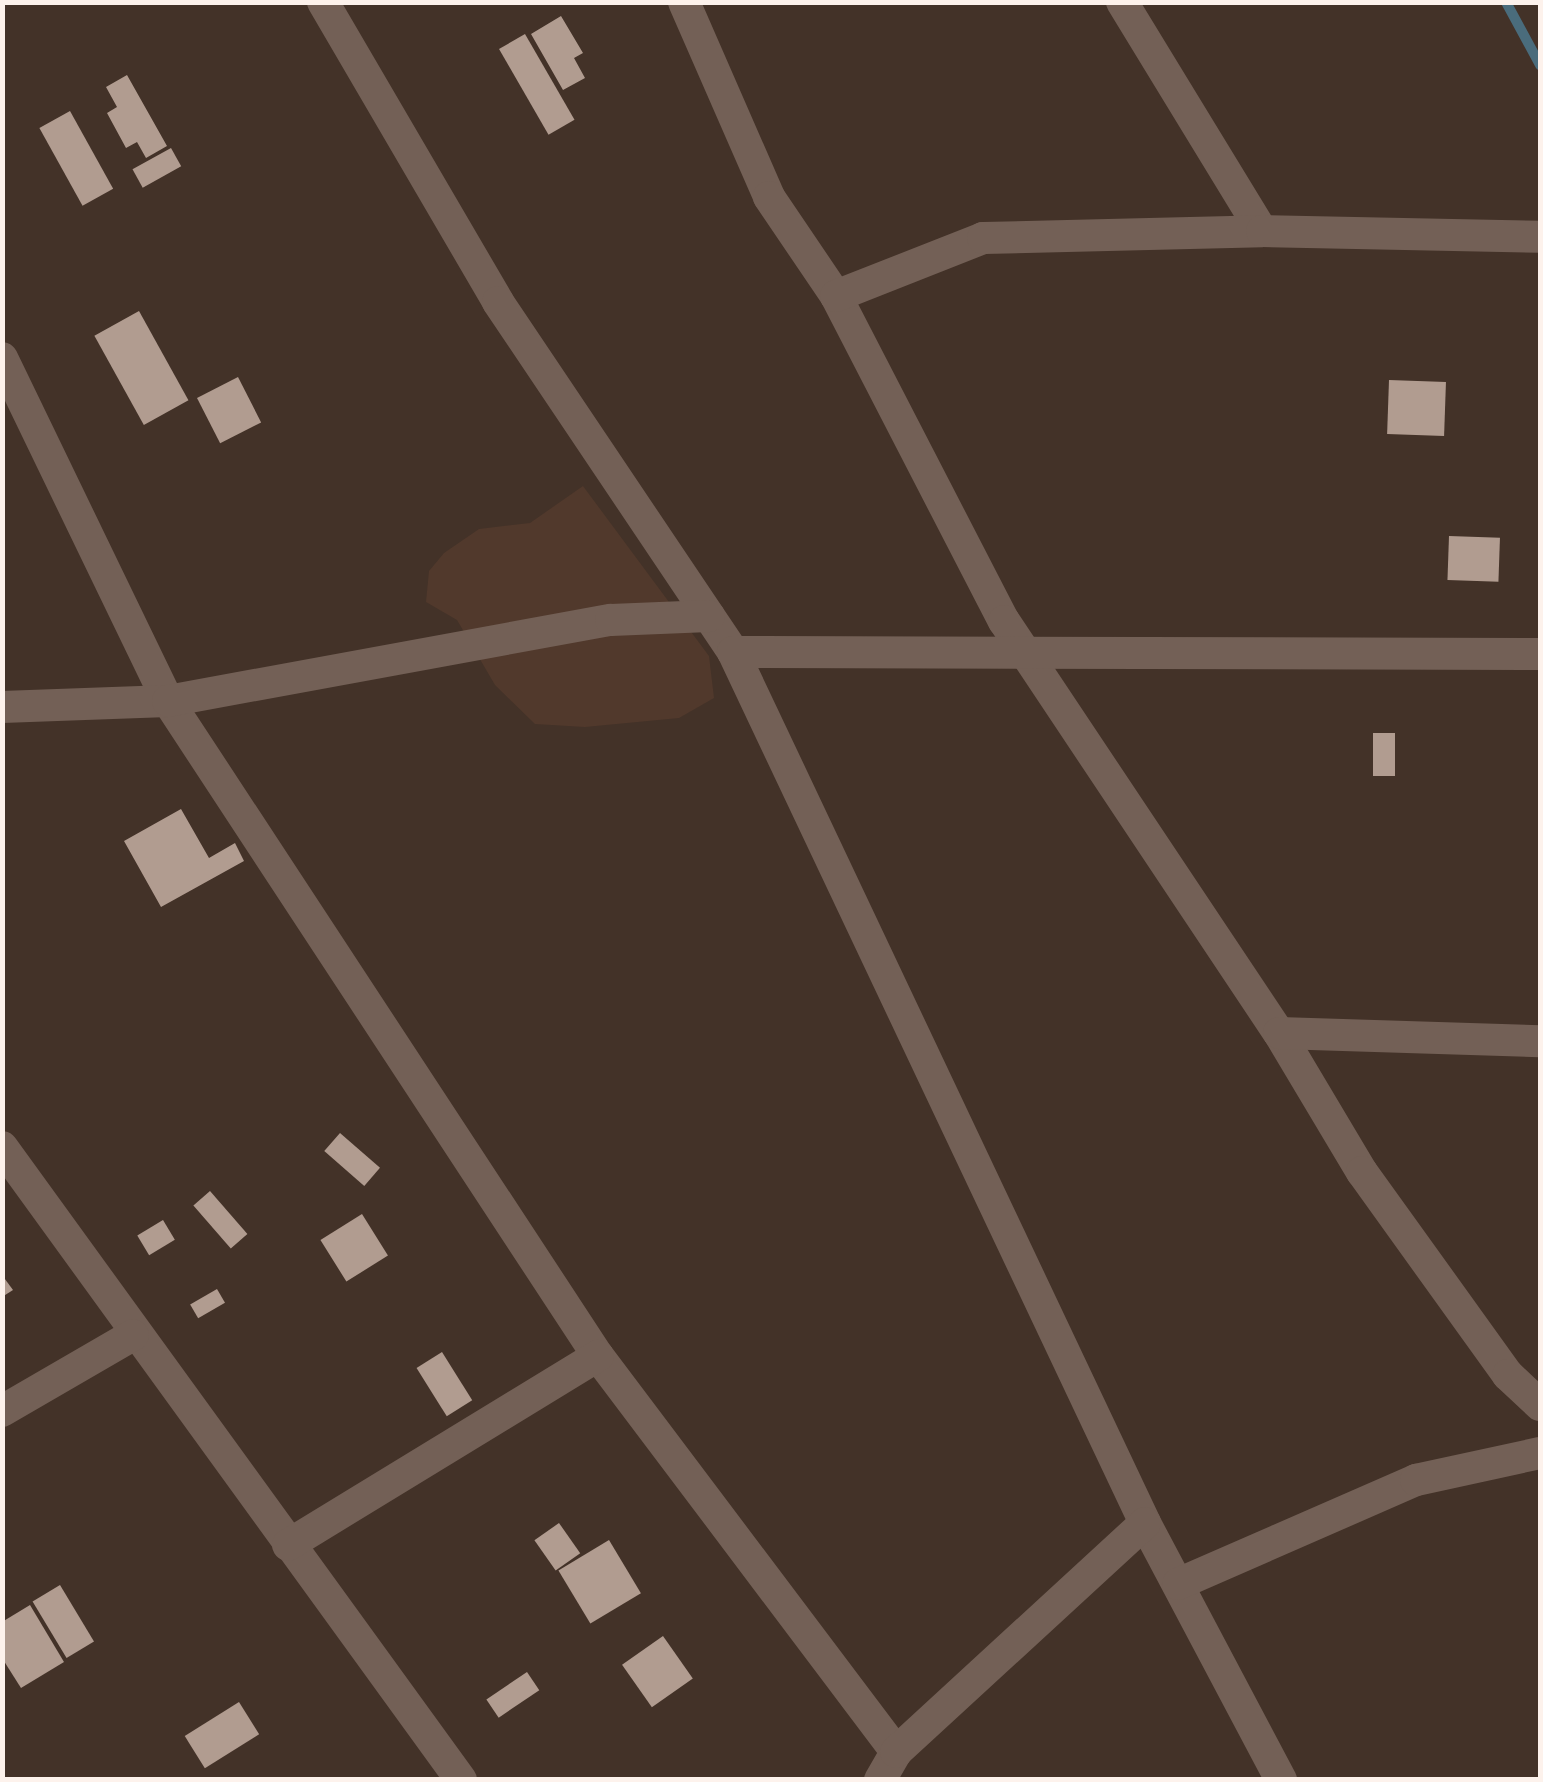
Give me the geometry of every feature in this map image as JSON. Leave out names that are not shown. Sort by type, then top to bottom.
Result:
[{"type":"street","points":[[684,2],[769,197],[836,296],[1028,654],[1279,1033],[1362,1172],[1508,1374],[1540,1405]]},
{"type":"street","points":[[1122,2],[1262,231]]},
{"type":"street","points":[[330,5],[498,302],[733,652],[1145,1523],[1281,1780]]},
{"type":"street","points":[[836,296],[984,238],[1262,231],[1540,238]]},
{"type":"street","points":[[2,358],[168,701],[598,1356],[888,1766],[1145,1523]]},
{"type":"street","points":[[2,707],[168,701],[611,620],[709,616]]},
{"type":"street","points":[[733,652],[1540,654]]},
{"type":"street","points":[[1279,1033],[1540,1041]]},
{"type":"street","points":[[2,1147],[132,1335],[461,1780]]},
{"type":"street","points":[[2,1411],[132,1335]]},
{"type":"street","points":[[288,1545],[598,1356]]},
{"type":"street","points":[[1178,1584],[1416,1480],[1540,1452]]},
{"type":"shaded area","points":[[583,486],[709,656],[714,698],[679,718],[585,727],[535,724],[495,685],[457,620],[426,602],[429,571],[444,553],[479,529],[530,523]]},
{"type":"building","points":[[561,16],[583,53],[574,58],[585,78],[563,90],[531,34]]},
{"type":"building","points":[[525,34],[574,120],[549,135],[499,49]]},
{"type":"building","points":[[127,75],[167,146],[146,158],[137,142],[126,148],[107,113],[117,107],[106,87]]},
{"type":"building","points":[[70,111],[113,189],[83,206],[39,128]]},
{"type":"building","points":[[171,148],[181,166],[143,188],[133,169]]},
{"type":"building","points":[[139,311],[188,400],[144,425],[94,336]]},
{"type":"building","points":[[238,377],[261,422],[220,443],[197,398]]},
{"type":"building","points":[[1389,380],[1446,382],[1444,436],[1387,434]]},
{"type":"building","points":[[1449,536],[1500,538],[1498,582],[1447,580]]},
{"type":"building","points":[[1373,733],[1395,733],[1395,776],[1373,776]]},
{"type":"building","points":[[181,809],[209,858],[235,843],[244,861],[161,907],[124,841]]},
{"type":"building","points":[[340,1133],[380,1168],[364,1186],[324,1151]]},
{"type":"building","points":[[210,1191],[247,1234],[231,1248],[193,1205]]},
{"type":"building","points":[[362,1214],[388,1256],[346,1282],[320,1240]]},
{"type":"building","points":[[163,1220],[175,1240],[149,1255],[137,1235]]},
{"type":"building","points":[[2,1275],[13,1290],[2,1297]]},
{"type":"building","points":[[217,1289],[225,1303],[198,1318],[190,1304]]},
{"type":"building","points":[[442,1352],[472,1400],[447,1416],[417,1368]]},
{"type":"building","points":[[559,1523],[580,1553],[556,1571],[534,1540]]},
{"type":"building","points":[[609,1540],[641,1593],[590,1624],[558,1570]]},
{"type":"building","points":[[60,1585],[94,1642],[67,1658],[33,1601]]},
{"type":"building","points":[[30,1605],[64,1662],[21,1688],[2,1658],[2,1622]]},
{"type":"building","points":[[663,1636],[693,1679],[652,1707],[622,1665]]},
{"type":"building","points":[[527,1672],[539,1690],[499,1718],[486,1699]]},
{"type":"building","points":[[239,1702],[259,1734],[205,1768],[185,1736]]},
{"type":"waterway","points":[[1506,2],[1540,65]]}]
